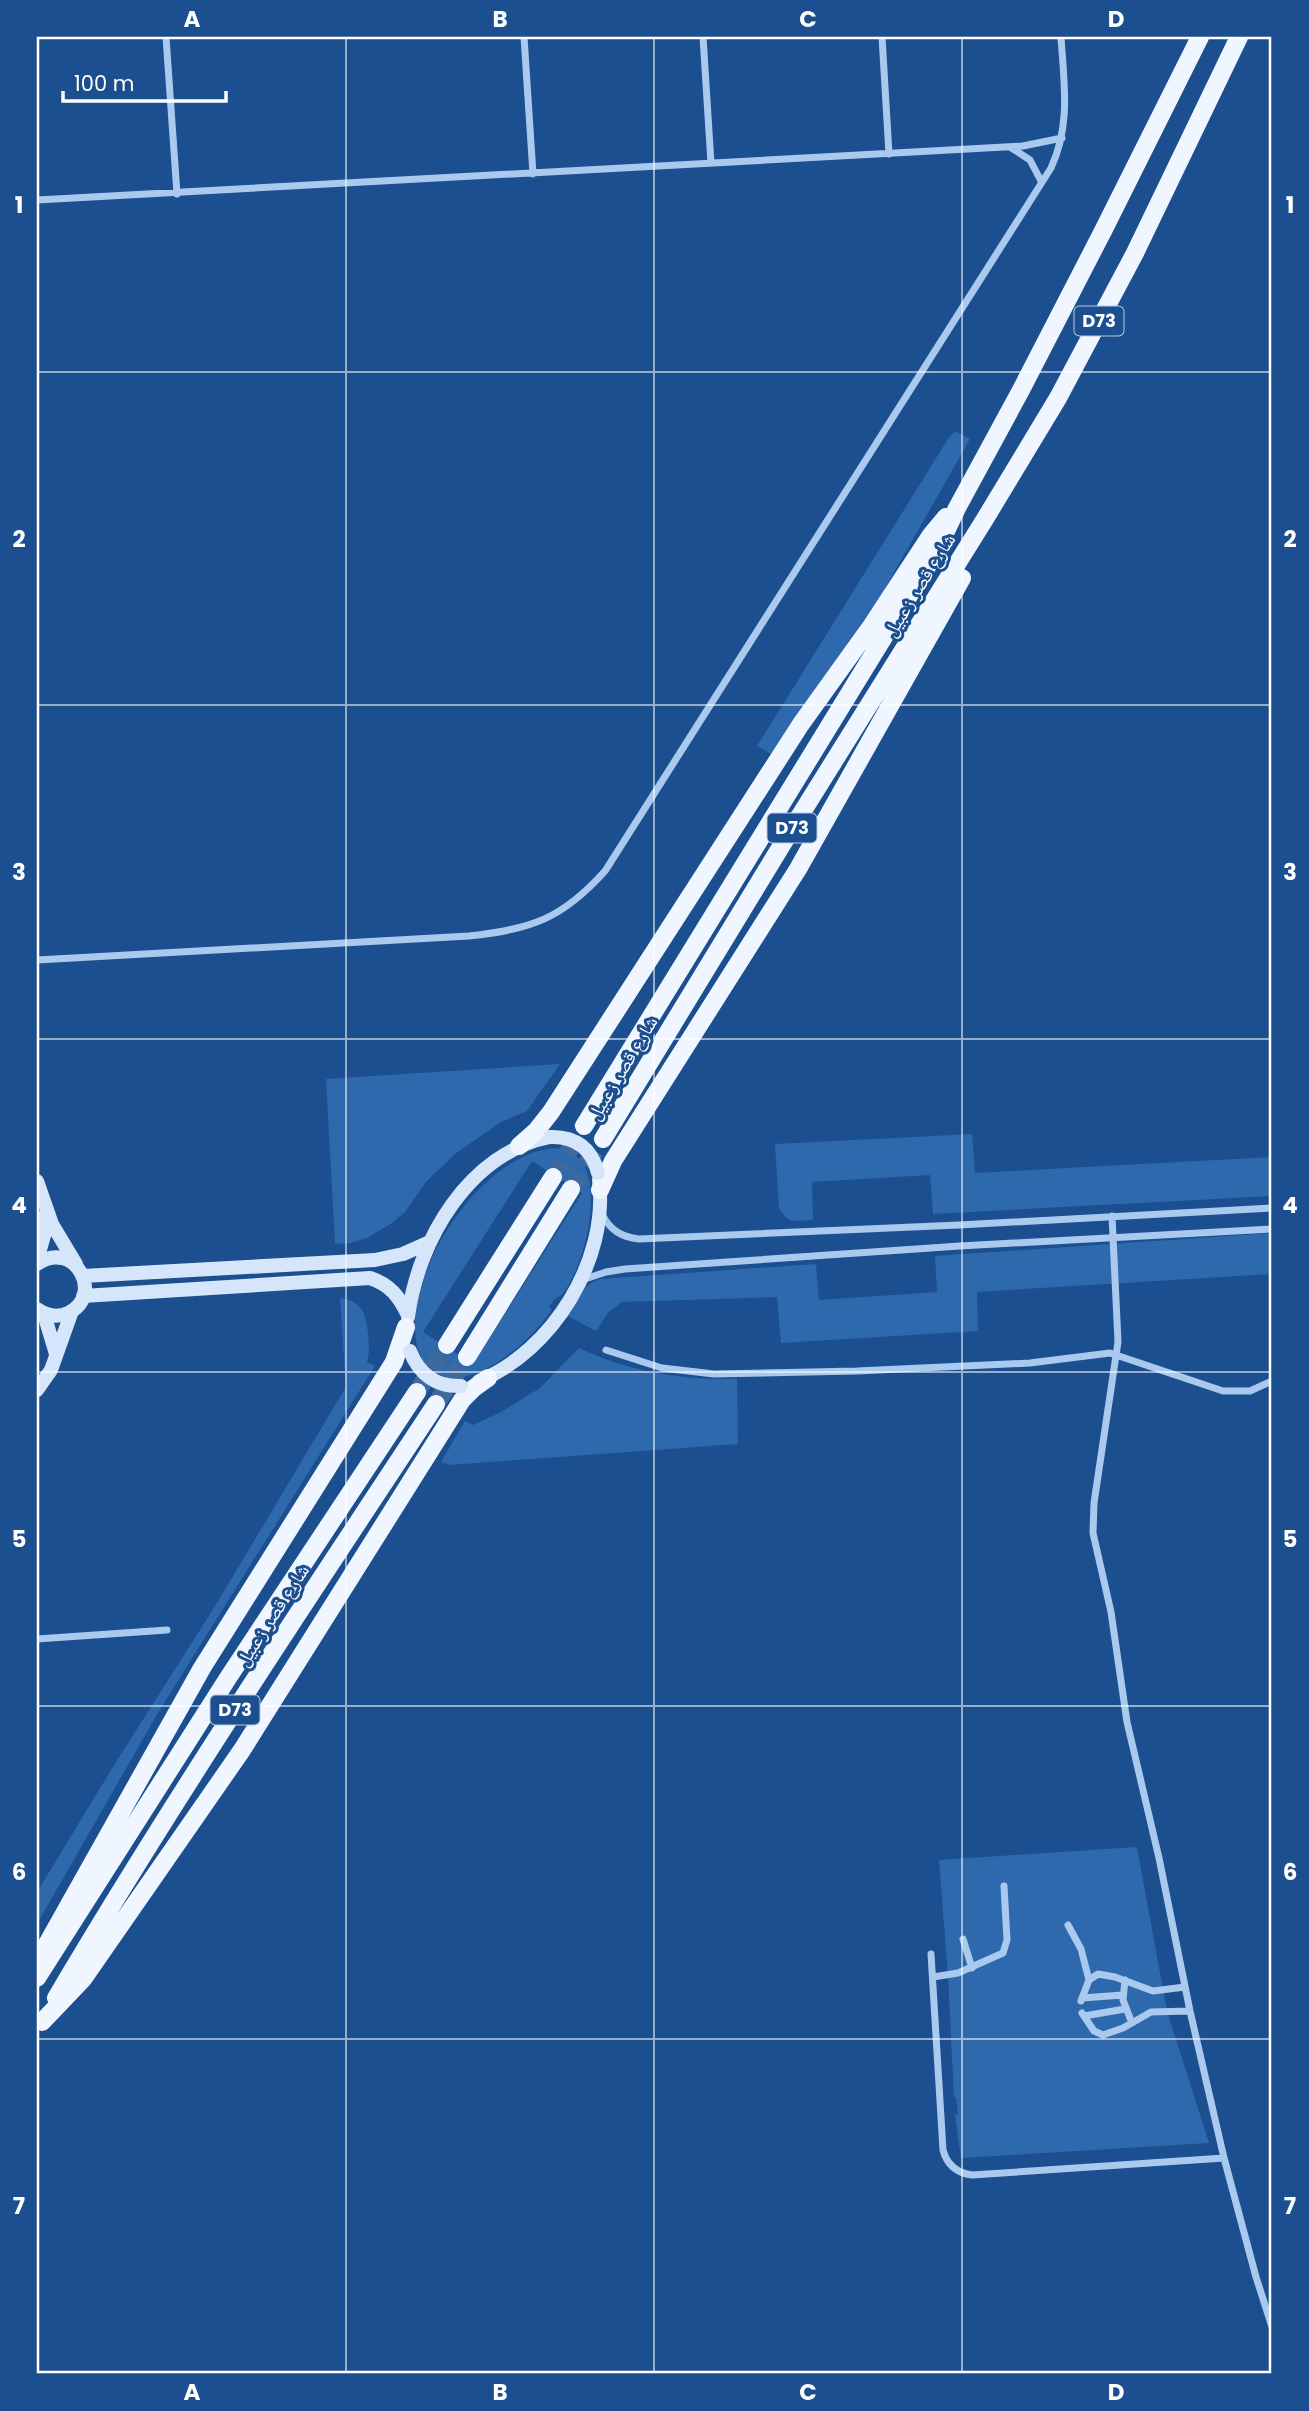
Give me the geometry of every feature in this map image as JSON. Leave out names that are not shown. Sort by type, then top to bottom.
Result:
[{"type":"main road","name":"شارع قصر زعبيل","points":[[584,1126],[936,552],[1200,37]]},
{"type":"main road","name":"شارع قصر زعبيل","points":[[603,1139],[1058,398],[1135,253],[1239,37]]},
{"type":"main road","points":[[519,1146],[551,1112],[793,735],[872,625],[930,535],[957,508]]},
{"type":"main road","points":[[600,1189],[613,1161],[798,869],[972,559],[985,519]]},
{"type":"main road","points":[[447,1345],[552,1177]]},
{"type":"main road","points":[[467,1357],[571,1189]]},
{"type":"main road","points":[[37,1962],[202,1668],[394,1362],[407,1321]]},
{"type":"main road","points":[[40,2026],[83,1979],[242,1750],[462,1400],[488,1378]]},
{"type":"main road","name":"شارع قصر زعبيل","points":[[37,1978],[228,1678],[417,1392]]},
{"type":"main road","name":"شارع قصر زعبيل","points":[[40,2026],[110,1906],[436,1404]]},
{"type":"street","points":[[166,37],[177,194]]},
{"type":"street","points":[[524,37],[533,174]]},
{"type":"street","points":[[703,37],[711,163]]},
{"type":"street","points":[[882,37],[889,154]]},
{"type":"street","points":[[37,960],[508,932],[536,924],[562,911],[585,893],[605,871],[1051,168],[1062,138],[1066,108],[1061,37]]},
{"type":"street","points":[[37,200],[1009,147],[1062,138]]},
{"type":"street","points":[[1009,147],[1030,160],[1041,181]]},
{"type":"street","points":[[600,1189],[592,1251],[579,1282],[562,1310],[537,1340],[488,1378],[461,1386],[452,1387],[433,1381],[418,1368],[410,1351],[407,1321],[413,1285],[430,1242],[450,1209],[472,1182],[495,1161],[519,1146],[550,1138],[572,1139],[590,1153],[600,1189],[602,1213],[612,1229],[620,1235],[639,1239],[1272,1208]]},
{"type":"street","points":[[37,1181],[45,1208],[60,1240],[81,1272],[83,1296],[72,1311],[51,1370],[37,1390]]},
{"type":"street","points":[[37,1262],[45,1232],[45,1208]]},
{"type":"street","points":[[1112,1216],[1119,1330],[1094,1503],[1093,1533],[1112,1620],[1127,1722],[1159,1858],[1190,2011],[1224,2158],[1272,2327]]},
{"type":"street","points":[[579,1282],[606,1272],[625,1269],[1272,1228]]},
{"type":"street","points":[[81,1272],[375,1260],[403,1254],[430,1242]]},
{"type":"street","points":[[37,1262],[60,1257],[74,1263],[81,1272]]},
{"type":"street","points":[[83,1296],[370,1278],[396,1293],[407,1321]]},
{"type":"street","points":[[40,1312],[58,1316],[72,1311]]},
{"type":"street","points":[[40,1312],[53,1338],[56,1355]]},
{"type":"street","points":[[606,1350],[662,1368],[714,1374],[1030,1363],[1103,1353],[1117,1354],[1223,1391],[1250,1391],[1272,1381]]},
{"type":"street","points":[[37,1639],[167,1630]]},
{"type":"street","points":[[933,1977],[952,1975],[972,1968],[997,1958],[1005,1950],[1007,1940],[1004,1886]]},
{"type":"street","points":[[1068,1925],[1081,1949],[1089,1980]]},
{"type":"street","points":[[963,1939],[972,1968]]},
{"type":"street","points":[[931,1954],[943,2150],[947,2161],[955,2170],[972,2175],[1224,2158]]},
{"type":"street","points":[[1123,1995],[1081,1999],[1089,1980],[1101,1974],[1153,1991],[1185,1987]]},
{"type":"street","points":[[1125,1980],[1125,2009],[1132,2023]]},
{"type":"street","points":[[1125,2009],[1083,2015],[1100,2035],[1118,2031],[1145,2014],[1157,2011],[1190,2011]]},
{"type":"shaded area","points":[[955,431],[970,439],[883,592],[771,754],[757,746],[948,439]]},
{"type":"shaded area","points":[[560,1064],[527,1111],[501,1122],[455,1154],[426,1182],[405,1212],[392,1223],[367,1238],[335,1244],[326,1079]]},
{"type":"shaded area","points":[[972,1134],[975,1173],[1272,1157],[1272,1196],[933,1214],[930,1175],[812,1182],[813,1220],[792,1221],[785,1217],[779,1208],[775,1144]]},
{"type":"shaded area","points":[[555,1148],[571,1153],[583,1163],[591,1192],[591,1210],[578,1265],[564,1292],[549,1307],[552,1310],[543,1322],[502,1360],[469,1376],[453,1378],[438,1374],[422,1360],[416,1340],[416,1312],[423,1281],[436,1250],[454,1220],[476,1192],[501,1170],[528,1155]],"holes":[[[532,1161],[582,1193],[473,1364],[423,1332]]]},
{"type":"shaded area","points":[[1272,1233],[1272,1274],[977,1292],[978,1331],[781,1343],[777,1297],[622,1302],[608,1313],[596,1331],[566,1315],[579,1293],[600,1279],[816,1264],[819,1300],[937,1292],[935,1256]]},
{"type":"shaded area","points":[[340,1298],[354,1302],[362,1310],[368,1338],[367,1362],[375,1366],[159,1711],[37,1924],[37,1892],[212,1611],[346,1387]]},
{"type":"shaded area","points":[[579,1348],[617,1363],[656,1373],[737,1379],[738,1444],[449,1465],[441,1462],[465,1421],[473,1425],[501,1412],[540,1388]]},
{"type":"shaded area","points":[[1137,1847],[1167,2011],[1209,2143],[961,2158],[955,2115],[958,2114],[954,2097],[939,1860]]},
{"type":"tunnel","points":[[553,1177],[584,1126]]},
{"type":"tunnel","points":[[571,1189],[603,1139]]},
{"type":"tunnel","points":[[417,1392],[447,1345]]},
{"type":"tunnel","points":[[436,1404],[467,1357]]}]
